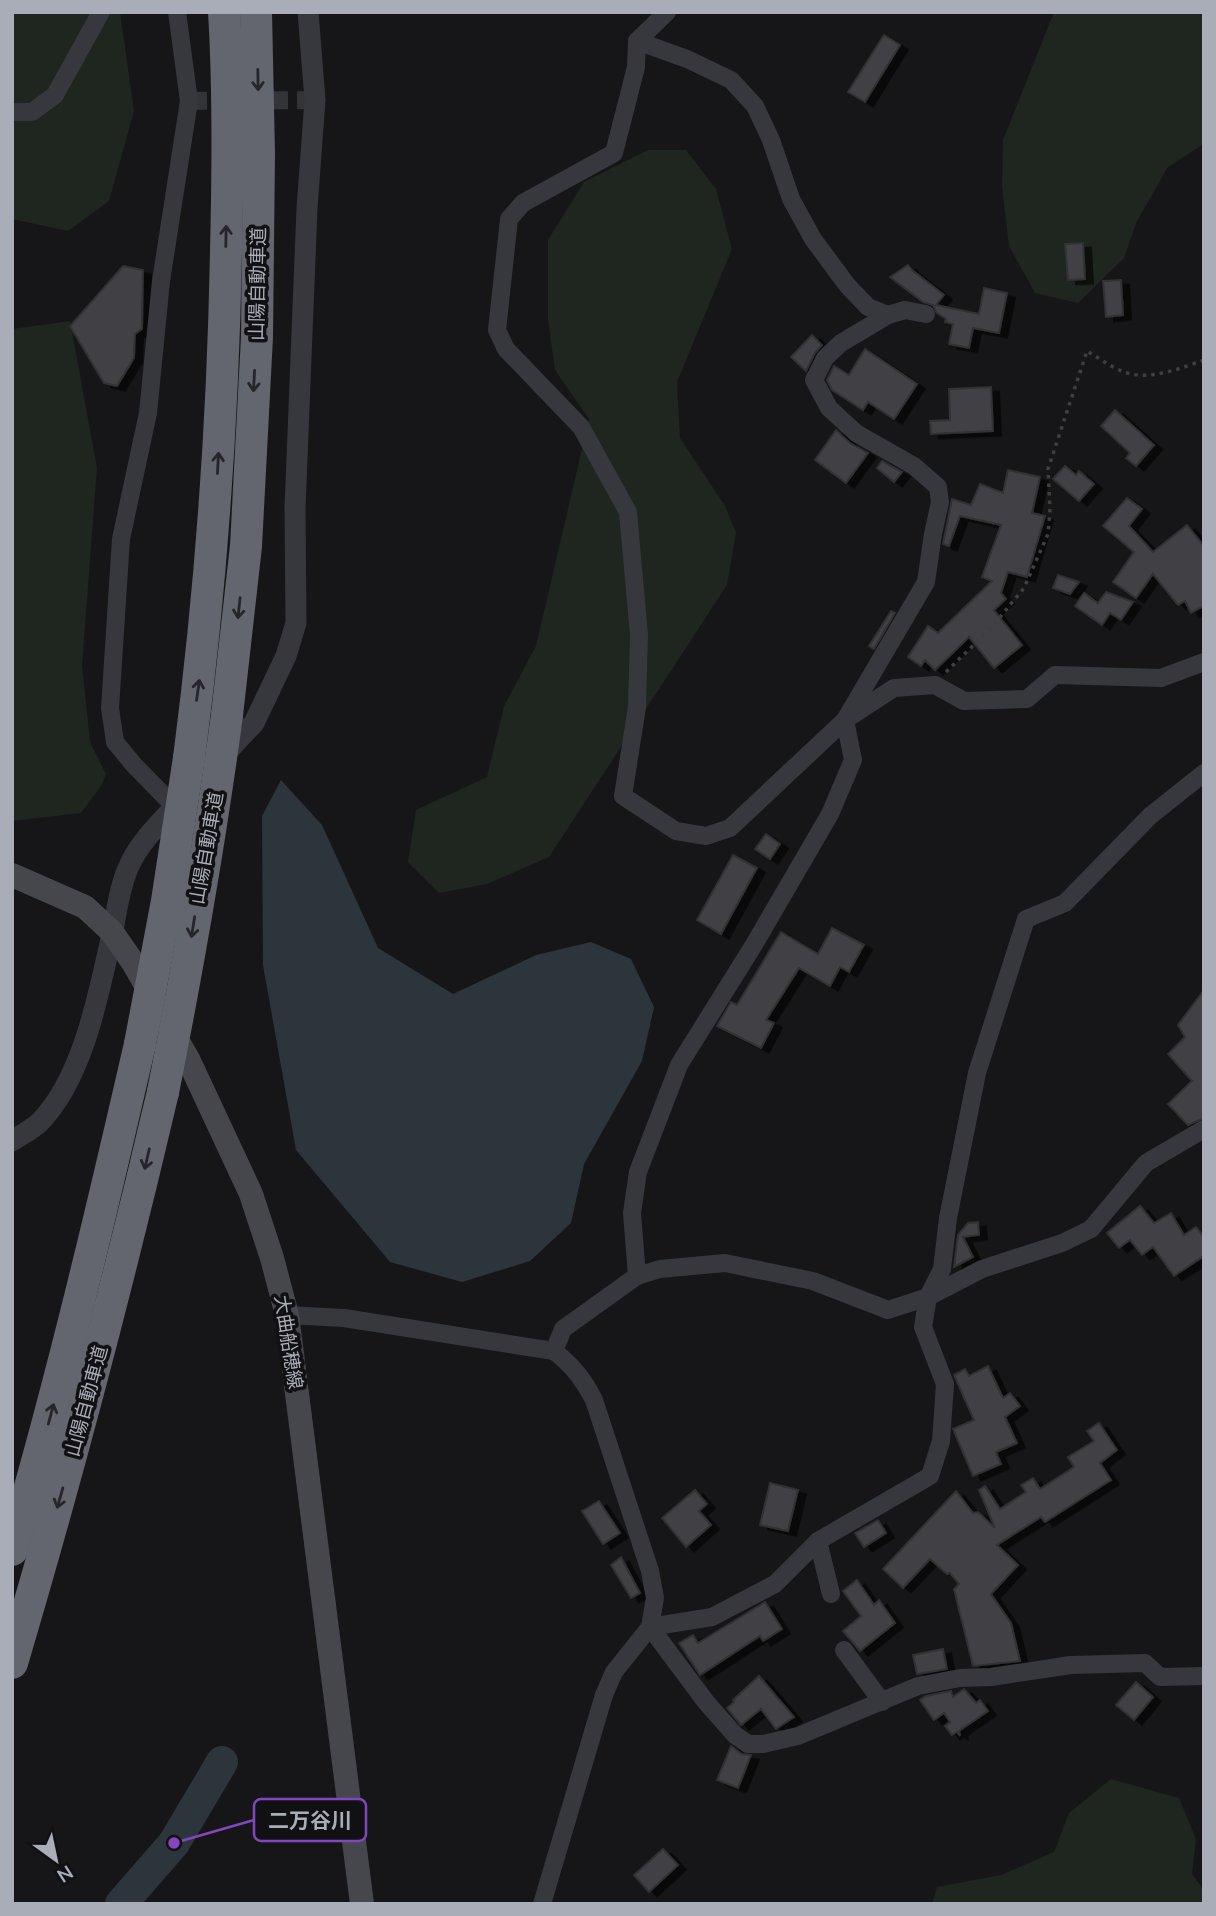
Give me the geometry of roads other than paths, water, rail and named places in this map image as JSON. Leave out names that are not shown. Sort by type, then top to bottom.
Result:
[{"type":"highway","name":"山陽自動車道","points":[[12,1550],[54,1404],[98,1229],[140,1044],[167,901],[189,758],[212,550],[225,346],[228,157],[224,12]]},
{"type":"highway","name":"山陽自動車道","points":[[12,1663],[80,1425],[163,1092],[180,1009],[216,793],[246,546],[257,337],[260,154],[257,12]]},
{"type":"main road","name":"大曲船穂線","points":[[17,879],[85,907],[113,932],[189,1060],[251,1194],[287,1315],[362,1904]]},
{"type":"street","points":[[12,112],[32,112],[55,95],[101,12]]},
{"type":"street","points":[[175,807],[115,742],[110,708],[121,539],[148,413],[160,281],[189,101],[177,12]]},
{"type":"street","points":[[12,1141],[38,1124],[60,1096],[79,1056],[97,997],[120,892],[130,864],[175,807],[254,723],[286,656],[296,623],[295,508],[314,100],[308,12]]},
{"type":"street","points":[[667,12],[648,27],[614,153],[523,203],[509,219],[496,330],[506,349],[581,427],[628,512],[639,635],[637,707],[623,796],[676,831],[706,836],[730,828],[845,720],[894,688],[935,685],[964,701],[1027,699],[1055,675],[1161,678],[1204,662]]},
{"type":"street","points":[[648,27],[687,59],[731,80],[755,106],[771,140],[791,199],[813,239],[846,285],[868,307],[888,315]]},
{"type":"street","points":[[637,1276],[632,1213],[638,1172],[679,1065],[755,943],[830,814],[853,760],[845,720],[926,582],[940,502],[937,487],[914,466],[856,433],[829,408],[814,380],[825,358],[841,343],[888,315],[905,310],[926,314]]},
{"type":"street","points":[[650,1627],[712,1616],[775,1584],[818,1541],[930,1476],[941,1441],[944,1384],[923,1327],[928,1297],[942,1269],[948,1218],[977,1073],[1026,919],[1065,902],[1150,816],[1204,773]]},
{"type":"street","points":[[554,1352],[563,1329],[637,1276],[660,1269],[725,1263],[813,1282],[888,1310],[928,1297],[982,1269],[1062,1243],[1091,1229],[1146,1163],[1204,1129]]},
{"type":"street","points":[[287,1315],[344,1318],[554,1352],[570,1364],[594,1400],[650,1571],[655,1598],[650,1627],[614,1672],[604,1695],[542,1904]]},
{"type":"street","points":[[818,1541],[831,1594]]},
{"type":"street","points":[[650,1627],[706,1702],[735,1735],[747,1744],[763,1744],[798,1736],[918,1686],[960,1678],[991,1677],[1071,1665],[1145,1663],[1160,1677],[1204,1676]]},
{"type":"street","points":[[844,1650],[882,1702]]},
{"type":"waterway","points":[[121,1904],[174,1843],[222,1762]]},
{"type":"tunnel","points":[[189,101],[315,100]]},
{"type":"place","name":"二万谷川","points":[[174,1843]]}]
